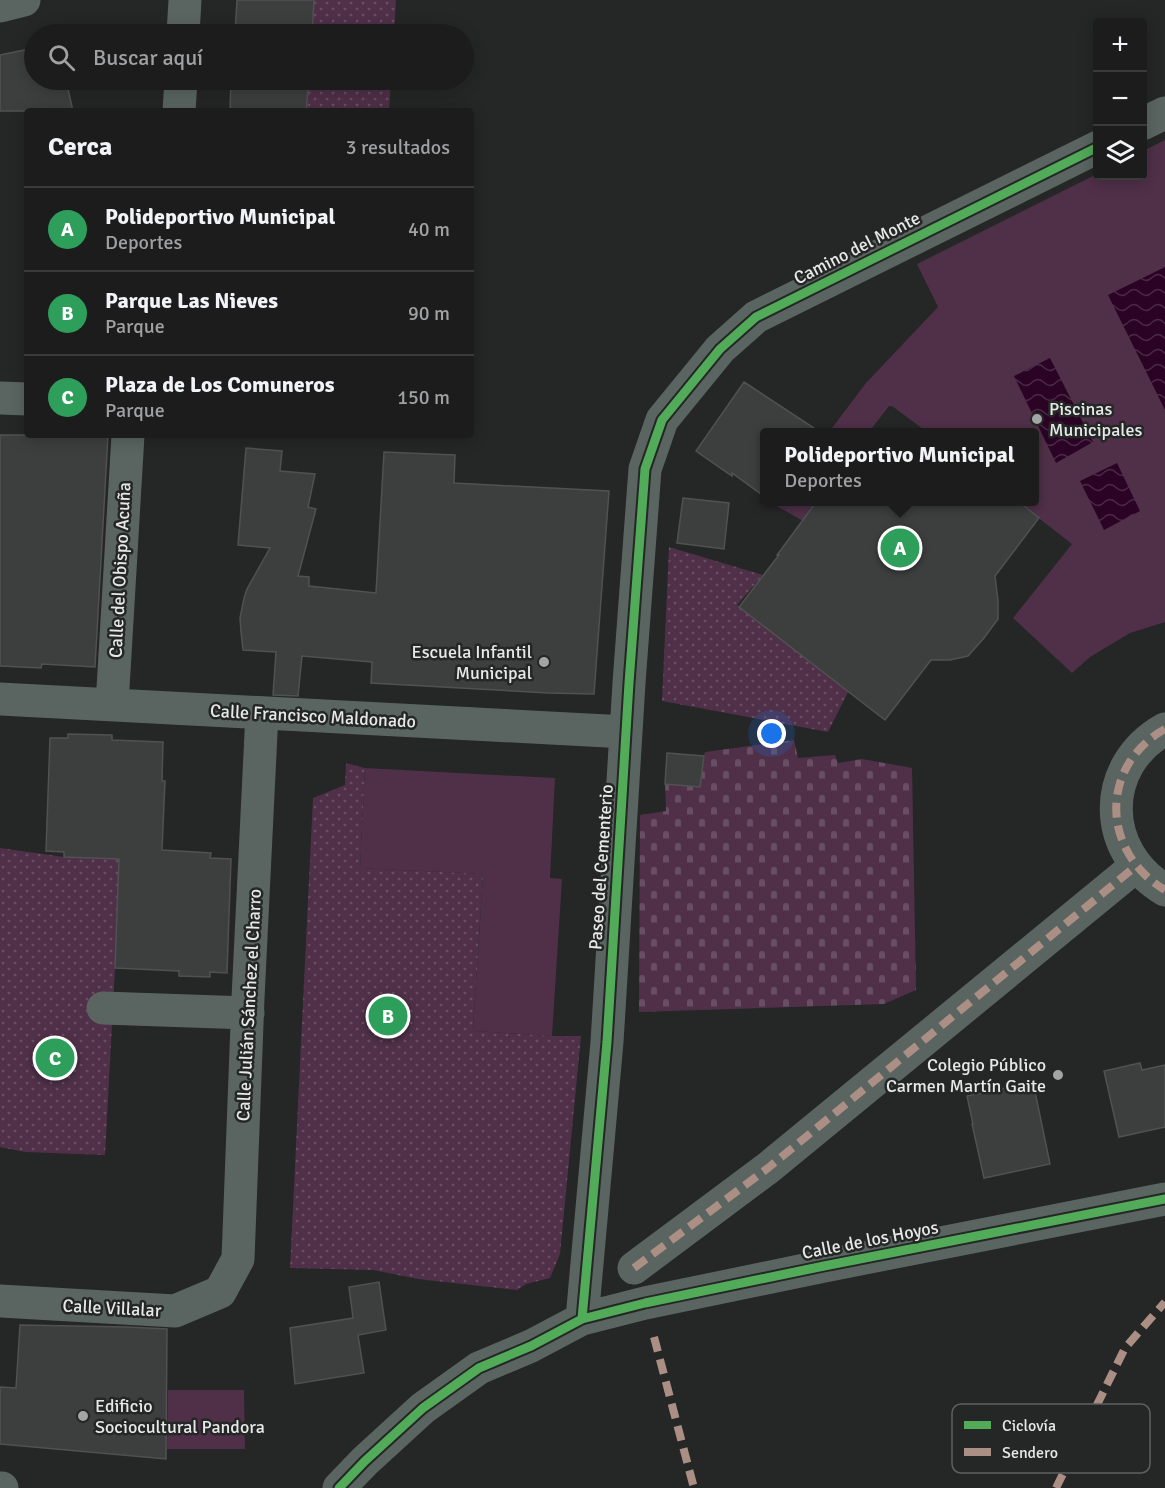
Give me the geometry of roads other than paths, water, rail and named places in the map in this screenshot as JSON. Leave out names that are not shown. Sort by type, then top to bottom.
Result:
[{"type":"street","points":[[0,6],[24,0]]},
{"type":"street","points":[[184,24],[185,0]]},
{"type":"street","points":[[179,108],[180,90]]},
{"type":"street","points":[[1147,122],[1165,113]]},
{"type":"street","name":"Camino del Monte","points":[[662,420],[720,349],[756,317],[1093,149]]},
{"type":"street","points":[[0,398],[24,399]]},
{"type":"street","name":"Paseo del Cementerio","points":[[582,1318],[606,1053],[628,683],[645,469],[662,420]]},
{"type":"street","name":"Calle del Obispo Acuña","points":[[112,705],[128,438]]},
{"type":"street","name":"Calle Francisco Maldonado","points":[[0,699],[626,732]]},
{"type":"street","name":"Calle Julián Sánchez el Charro","points":[[220,1292],[238,1259],[262,713]]},
{"type":"street","points":[[1165,729],[1154,735],[1125,769],[1118,791],[1116,811],[1125,849],[1136,866],[1151,882],[1165,891]]},
{"type":"street","points":[[634,1268],[768,1168],[1136,866]]},
{"type":"street","points":[[103,1008],[248,1013]]},
{"type":"street","name":"Calle de los Hoyos","points":[[339,1488],[423,1408],[479,1368],[531,1347],[582,1318],[812,1268],[1165,1199]]},
{"type":"street","name":"Calle Villalar","points":[[0,1301],[175,1311],[220,1292]]},
{"type":"water","points":[[1165,267],[1165,410],[1108,295]]},
{"type":"water","points":[[1050,358],[1093,442],[1056,463],[1014,376]]},
{"type":"water","points":[[1117,463],[1140,511],[1104,530],[1080,481]]},
{"type":"place","name":"Piscinas Municipales","points":[[1037,419]]},
{"type":"place","name":"Polideportivo Municipal","points":[[900,548]]},
{"type":"place","name":"Escuela Infantil Municipal","points":[[544,662]]},
{"type":"place","name":"Parque Las Nieves","points":[[388,1016]]},
{"type":"place","name":"Plaza de Los Comuneros","points":[[55,1058]]},
{"type":"place","name":"Colegio Público Carmen Martín Gaite","points":[[1058,1075]]},
{"type":"place","name":"Edificio Sociocultural Pandora","points":[[83,1416]]}]
